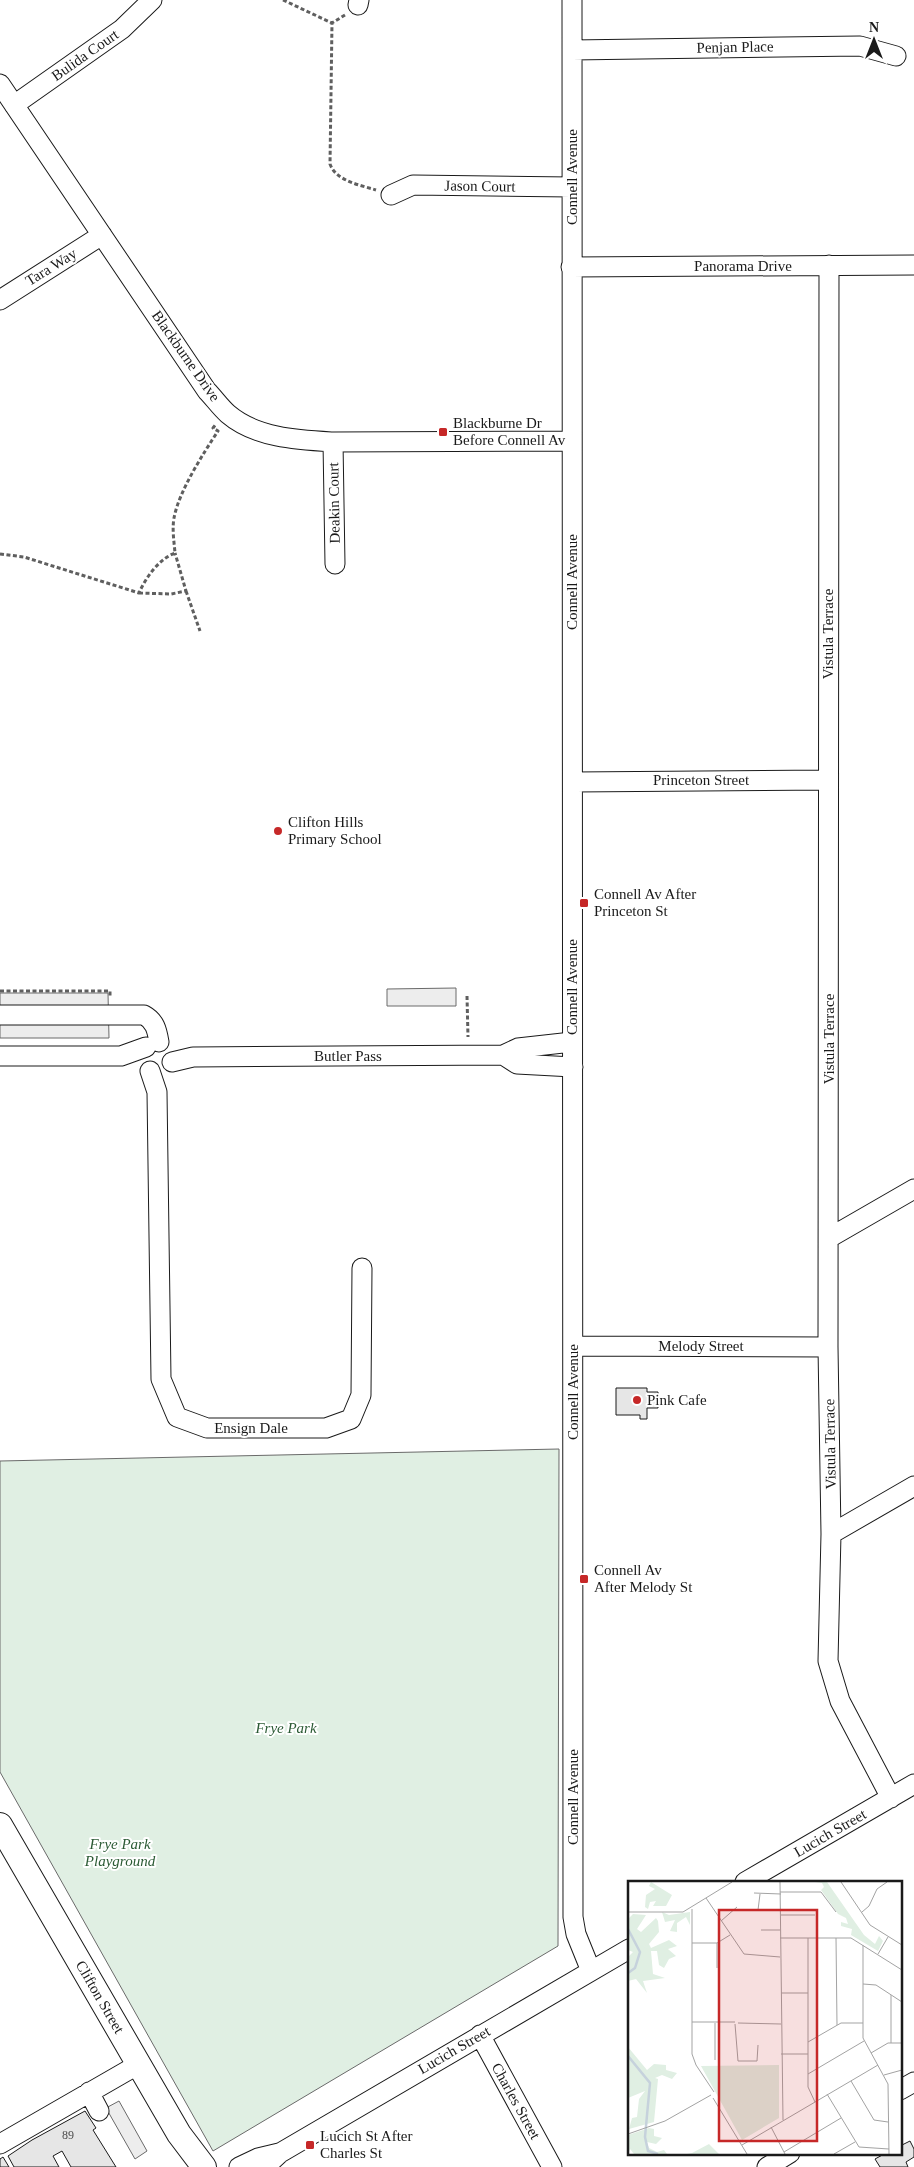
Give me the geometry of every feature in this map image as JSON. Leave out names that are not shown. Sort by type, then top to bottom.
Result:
[{"type":"main road","name":"Clifton Street","points":[[0,1825],[187,2167]]},
{"type":"main road","name":"Clifton Street","points":[[0,1851],[134,2067],[179,2134],[204,2167]]},
{"type":"street","name":"Bulida Court","points":[[14,105],[122,29],[152,0]]},
{"type":"street","name":"Connell Avenue","points":[[572,0],[571,441],[574,782],[572,1042],[573,1917],[576,1934],[591,1971]]},
{"type":"street","name":"Penjan Place","points":[[572,50],[860,46],[896,56]]},
{"type":"street","name":"Blackburne Drive","points":[[0,84],[207,390],[229,415],[258,431],[295,439],[333,442],[571,441]]},
{"type":"street","name":"Jason Court","points":[[391,194],[413,185],[572,187]]},
{"type":"street","name":"Tara Way","points":[[0,300],[102,235]]},
{"type":"street","name":"Vistula Terrace","points":[[829,265],[828,1347],[830,1534],[828,1661],[840,1701],[891,1798]]},
{"type":"street","name":"Panorama Drive","points":[[572,267],[914,265]]},
{"type":"street","name":"Deakin Court","points":[[333,442],[335,564]]},
{"type":"street","name":"Princeton Street","points":[[574,782],[828,780]]},
{"type":"street","points":[[0,1015],[144,1015],[151,1018],[156,1028],[158,1058]]},
{"type":"street","name":"Butler Pass","points":[[0,1056],[121,1056],[158,1058],[503,1055],[518,1048],[572,1042]]},
{"type":"street","name":"Butler Pass","points":[[503,1055],[517,1064],[573,1067]]},
{"type":"street","name":"Ensign Dale","points":[[158,1058],[162,1379],[177,1417],[207,1428],[326,1428],[351,1419],[361,1396],[362,1268]]},
{"type":"street","points":[[829,1238],[914,1189]]},
{"type":"street","name":"Melody Street","points":[[573,1346],[828,1347]]},
{"type":"street","points":[[830,1534],[914,1486]]},
{"type":"street","name":"Lucich Street","points":[[747,1881],[914,1784]]},
{"type":"street","name":"Lucich Street","points":[[265,2167],[280,2153],[628,1950]]},
{"type":"street","name":"Charles Street","points":[[480,2035],[552,2167]]},
{"type":"street","points":[[0,2144],[134,2067]]},
{"type":"street","points":[[902,2089],[914,2082]]},
{"type":"street","points":[[88,2092],[99,2111]]},
{"type":"street","name":"Lucich Street","points":[[239,2167],[258,2158],[280,2153]]},
{"type":"street","points":[[767,2167],[788,2154]]},
{"type":"path","points":[[283,0],[332,24]]},
{"type":"path","points":[[332,24],[354,7]]},
{"type":"path","points":[[332,24],[330,164],[341,178],[369,188]]},
{"type":"path","points":[[200,631],[175,552],[174,518],[198,462],[218,431],[213,428],[218,422]]},
{"type":"path","points":[[139,593],[153,571],[166,556],[175,552]]},
{"type":"path","points":[[0,554],[24,557],[139,593],[171,594],[186,591]]},
{"type":"path","points":[[467,996],[468,1037]]},
{"type":"green space","name":"Frye Park","points":[[559,1449],[558,1946],[213,2151],[0,1772],[0,1461]]},
{"type":"shaded area","points":[[456,988],[456,1006],[387,1006],[387,989]]},
{"type":"shaded area","points":[[0,993],[108,993],[109,1038],[0,1038]]},
{"type":"shaded area","points":[[119,2101],[147,2151],[135,2159],[106,2108]]},
{"type":"building","name":"Pink Cafe","points":[[616,1388],[647,1388],[647,1392],[658,1392],[658,1408],[647,1408],[647,1419],[640,1419],[640,1415],[616,1415]]},
{"type":"building","points":[[85,2111],[96,2128],[93,2130],[116,2167],[71,2167],[62,2151],[53,2156],[59,2167],[14,2167],[8,2156],[32,2140]]},
{"type":"building","points":[[910,2141],[914,2149],[914,2157],[906,2162],[908,2167],[880,2167],[875,2159],[884,2154],[902,2154],[902,2145]]},
{"type":"building","points":[[3,2157],[9,2167],[0,2167],[0,2159]]},
{"type":"place","name":"Blackburne Dr Before Connell Av","points":[[443,432]]},
{"type":"place","name":"Clifton Hills Primary School","points":[[278,831]]},
{"type":"place","name":"Connell Av After Princeton St","points":[[584,903]]},
{"type":"place","name":"Pink Cafe","points":[[637,1400]]},
{"type":"place","name":"Connell Av After Melody St","points":[[584,1579]]},
{"type":"place","name":"Lucich St After Charles St","points":[[310,2145]]},
{"type":"park label","name":"Frye Park Playground","points":[[120,1852]]}]
